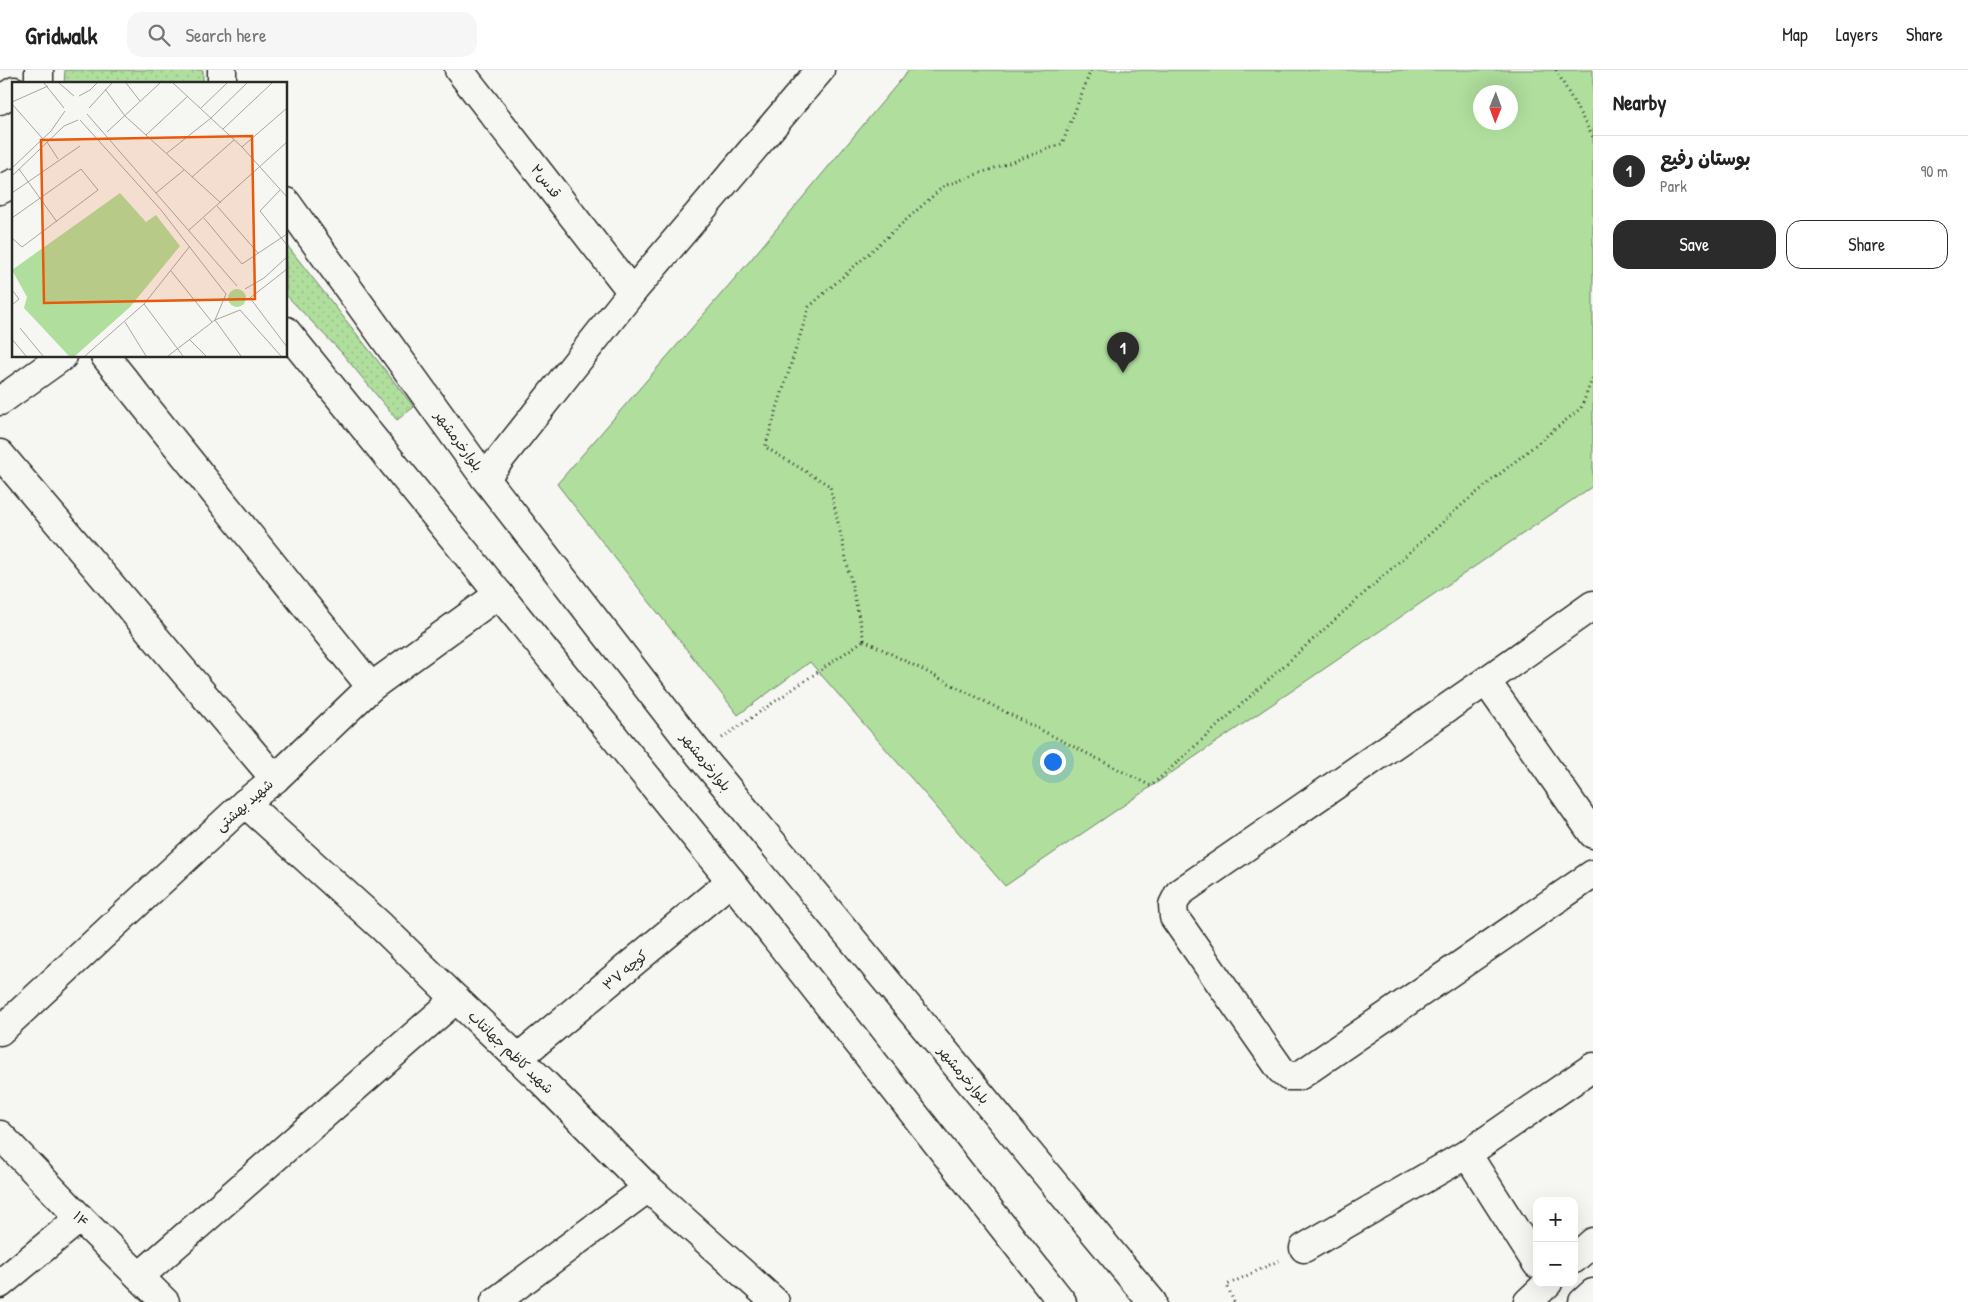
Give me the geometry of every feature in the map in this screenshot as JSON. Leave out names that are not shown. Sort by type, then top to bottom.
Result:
[{"type":"street","points":[[224,82],[229,70]]},
{"type":"street","name":"قدس۲","points":[[459,70],[632,292]]},
{"type":"street","points":[[485,478],[632,292],[820,70]]},
{"type":"street","points":[[0,100],[12,92]]},
{"type":"street","points":[[0,190],[12,184]]},
{"type":"street","name":"بلوارخرمشهر","points":[[288,205],[485,478],[699,754],[1152,1302]]},
{"type":"street","points":[[288,333],[731,881],[1062,1302]]},
{"type":"street","points":[[0,401],[60,358]]},
{"type":"street","points":[[108,358],[371,687]]},
{"type":"street","points":[[0,454],[275,779]]},
{"type":"street","name":"شهید بهشتی","points":[[0,1031],[245,803],[275,779],[371,687],[499,594]]},
{"type":"street","points":[[1593,605],[1179,893],[1173,905],[1174,917],[1280,1070],[1288,1076],[1299,1076],[1593,874]]},
{"type":"street","points":[[1486,681],[1593,834]]},
{"type":"street","name":"شهید کاظم جهانتاب","points":[[245,803],[381,926],[518,1058],[648,1188],[776,1302]]},
{"type":"street","name":"کوچه ۳۷","points":[[518,1058],[731,881]]},
{"type":"street","points":[[140,1276],[456,999]]},
{"type":"street","points":[[1304,1248],[1467,1154],[1593,1067]]},
{"type":"street","name":"۱۴","points":[[0,1134],[80,1218],[165,1302]]},
{"type":"street","points":[[1467,1154],[1533,1258]]},
{"type":"street","points":[[495,1302],[648,1188]]},
{"type":"street","points":[[0,1284],[80,1218]]},
{"type":"street","points":[[1578,1255],[1593,1242]]},
{"type":"street","points":[[1528,1302],[1544,1287]]},
{"type":"street","points":[[1583,1302],[1593,1293]]},
{"type":"path","points":[[864,640],[830,486],[765,447],[809,307],[944,186],[1062,144],[1091,70]]},
{"type":"path","points":[[1556,70],[1593,137]]},
{"type":"path","points":[[864,640],[1151,786],[1464,503],[1581,408],[1593,377]]},
{"type":"path","points":[[699,754],[864,640]]},
{"type":"path","points":[[1234,1302],[1227,1285],[1304,1248]]},
{"type":"green space","points":[[65,70],[203,70],[203,82],[64,82]]},
{"type":"green space","points":[[909,70],[1593,70],[1593,486],[1005,886],[810,662],[738,715],[557,484],[748,263]]},
{"type":"green space","points":[[288,247],[414,407],[397,420],[341,352],[288,297]]},
{"type":"place","name":"بوستان رفیع","points":[[1123,373]]}]
